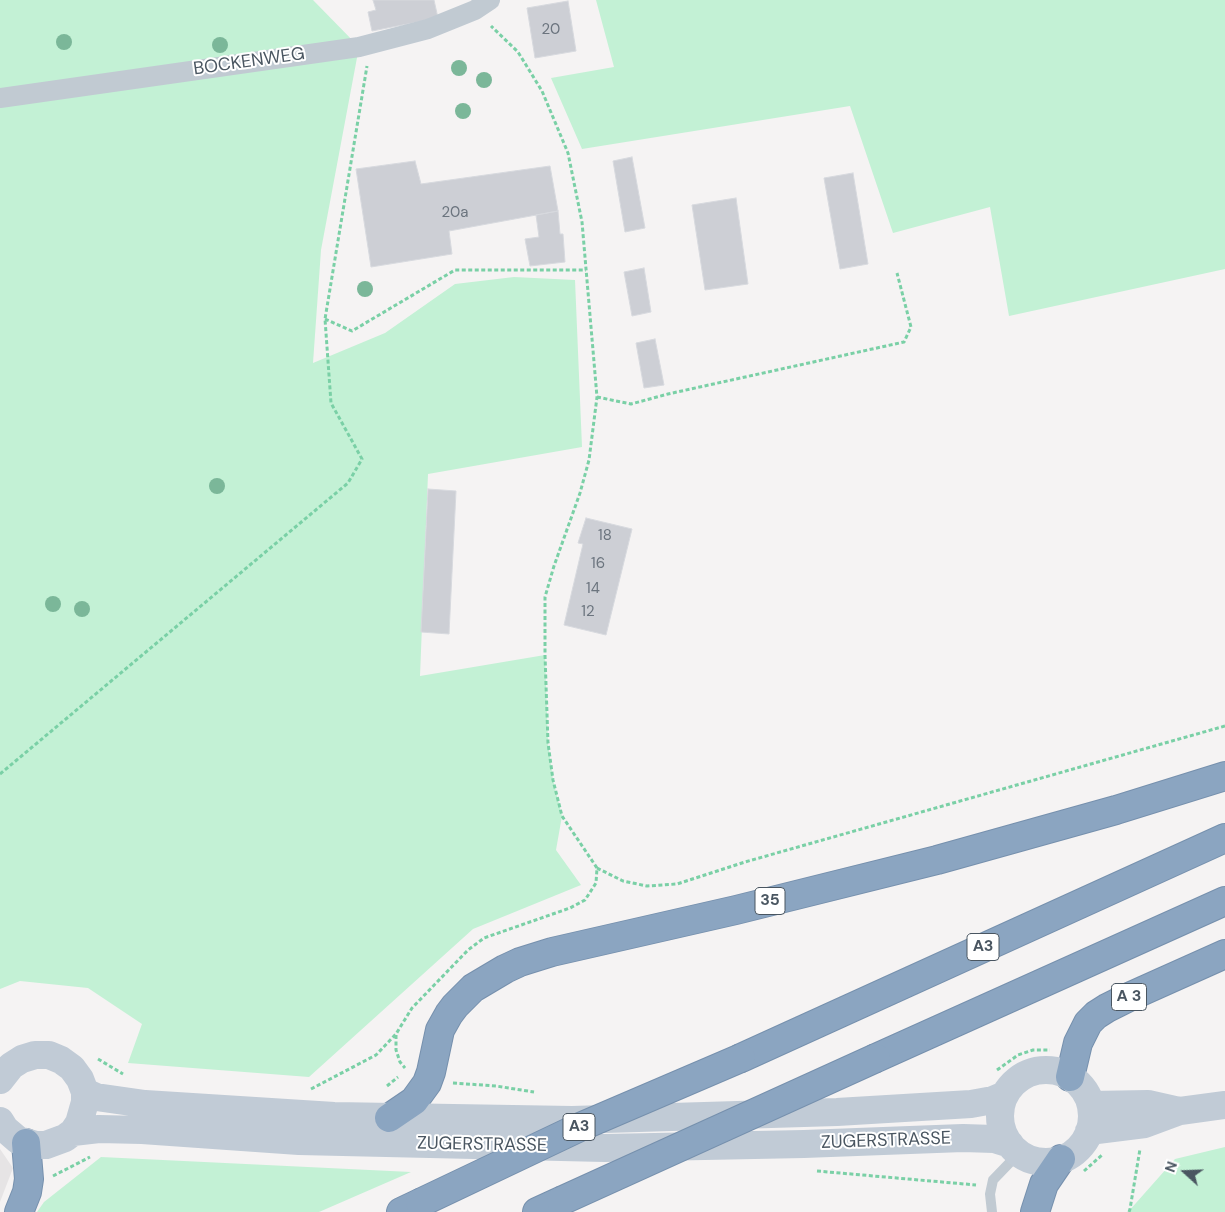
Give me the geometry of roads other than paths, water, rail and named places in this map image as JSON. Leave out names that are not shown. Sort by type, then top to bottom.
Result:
[{"type":"highway","name":"35","points":[[389,1118],[414,1101],[424,1089],[437,1040],[449,1014],[463,996],[473,988],[520,962],[552,952],[736,910],[937,860],[1116,810],[1225,776]]},
{"type":"highway","name":"A3","points":[[410,1208],[580,1127],[741,1058],[1225,838]]},
{"type":"highway","points":[[537,1212],[1225,901]]},
{"type":"highway","name":"A 3","points":[[1070,1076],[1078,1043],[1088,1023],[1096,1015],[1129,997],[1225,954]]},
{"type":"highway","points":[[19,1212],[27,1192],[29,1179],[26,1143]]},
{"type":"highway","points":[[1035,1212],[1044,1184],[1061,1159]]},
{"type":"main road","points":[[1,1078],[11,1066],[22,1058],[35,1055],[49,1056],[61,1060],[72,1068],[80,1079],[84,1092],[84,1113],[80,1123],[73,1132]]},
{"type":"main road","name":"ZUGERSTRASSE","points":[[84,1092],[96,1097],[145,1104],[334,1116],[572,1120],[836,1112],[971,1104],[993,1100],[1005,1095],[1014,1083],[1026,1074],[1041,1070],[1056,1071],[1070,1076]]},
{"type":"main road","points":[[1061,1159],[1073,1153],[1083,1144],[1090,1118],[1087,1094],[1080,1084],[1070,1076]]},
{"type":"main road","points":[[1005,1095],[1001,1107],[1001,1120],[1004,1132],[1014,1149]]},
{"type":"main road","points":[[1090,1118],[1148,1104],[1180,1111]]},
{"type":"main road","points":[[1090,1118],[1145,1124],[1180,1111],[1225,1105]]},
{"type":"main road","points":[[0,1121],[11,1135],[26,1143]]},
{"type":"main road","name":"ZUGERSTRASSE","points":[[26,1143],[46,1145],[65,1138],[73,1132],[99,1129],[142,1130],[299,1141],[596,1148],[804,1144],[963,1138],[994,1139],[1033,1160],[1047,1162],[1061,1159]]},
{"type":"street","name":"BOCKENWEG","points":[[0,98],[371,44],[428,30],[482,5]]},
{"type":"lane","points":[[992,1212],[990,1194],[993,1180],[1013,1162],[1014,1149]]}]
